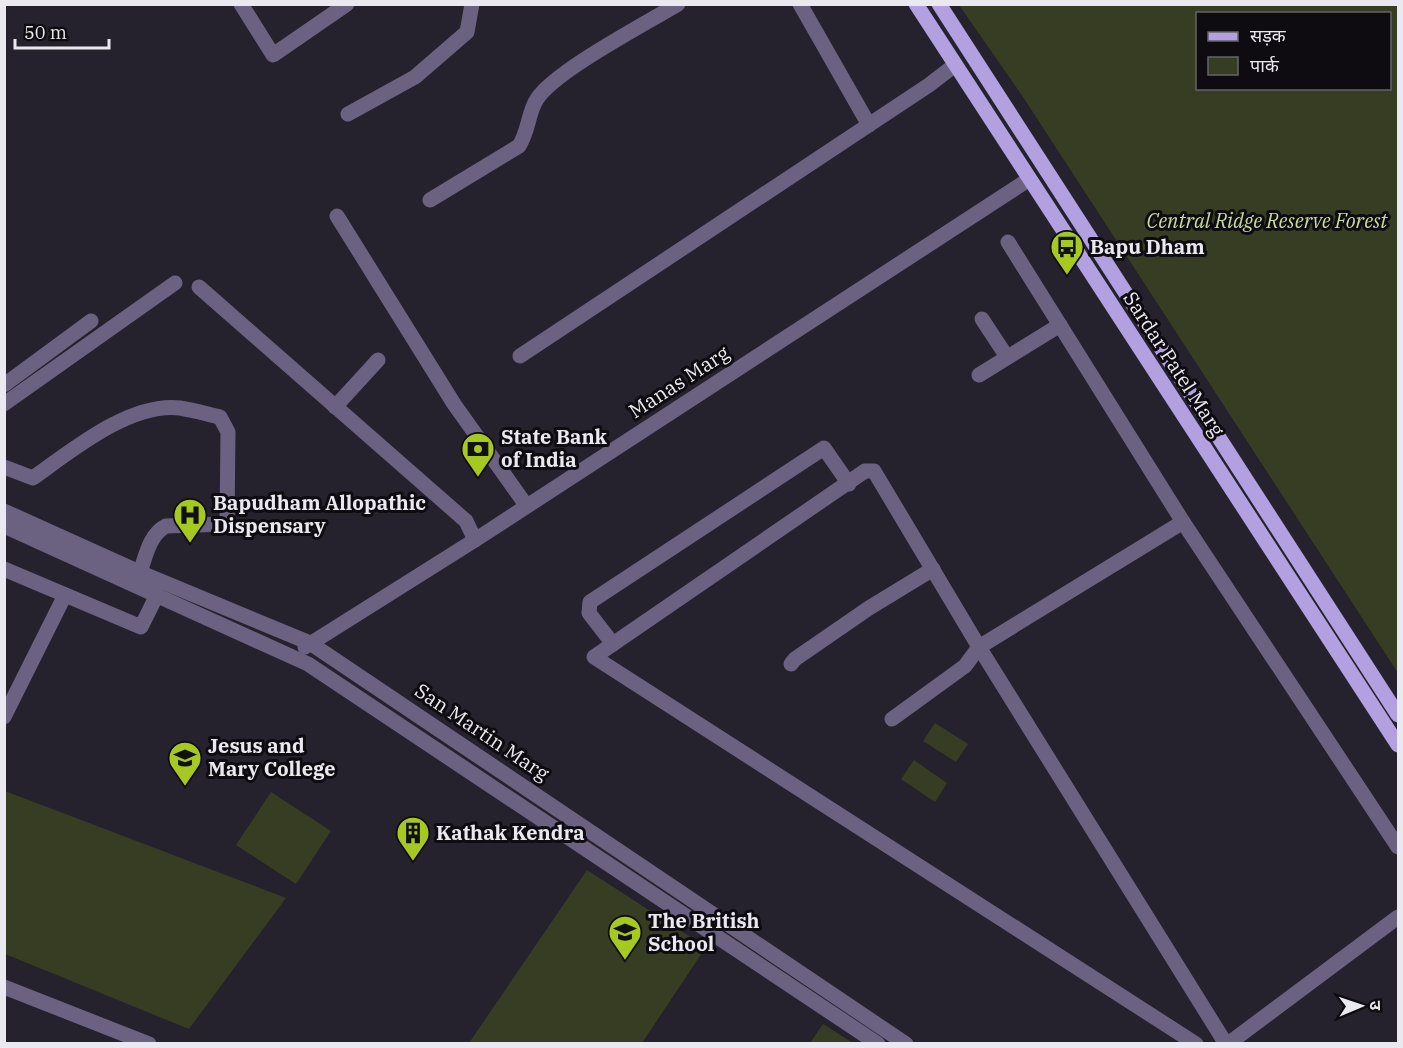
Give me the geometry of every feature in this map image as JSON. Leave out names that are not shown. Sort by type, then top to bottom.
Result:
[{"type":"main road","name":"Sardar Patel Marg","points":[[916,4],[1028,180],[1398,745]]},
{"type":"main road","name":"Sardar Patel Marg","points":[[939,4],[1398,715]]},
{"type":"street","points":[[241,4],[273,55],[347,4]]},
{"type":"street","points":[[348,114],[415,77],[467,32],[472,4]]},
{"type":"street","points":[[430,200],[519,146],[526,135],[536,100],[555,80],[678,4]]},
{"type":"street","points":[[800,4],[869,125]]},
{"type":"street","points":[[520,356],[869,125],[955,64]]},
{"type":"street","name":"Manas Marg","points":[[291,656],[476,540],[526,505],[1028,180]]},
{"type":"street","points":[[337,216],[441,385],[526,505]]},
{"type":"street","points":[[1008,242],[1183,522],[1398,847]]},
{"type":"street","points":[[4,404],[175,283]]},
{"type":"street","points":[[199,287],[466,521],[476,540]]},
{"type":"street","points":[[982,319],[1007,357]]},
{"type":"street","points":[[4,385],[91,321]]},
{"type":"street","points":[[979,375],[1060,325]]},
{"type":"street","points":[[335,407],[378,360]]},
{"type":"street","points":[[4,467],[33,478],[103,429],[142,413],[178,408],[220,417],[228,432],[227,524],[166,526],[160,529],[154,535],[140,572]]},
{"type":"street","points":[[613,644],[589,613],[590,602],[825,448],[849,484]]},
{"type":"street","points":[[1196,1044],[594,657],[865,471],[876,473],[979,647],[1227,1044],[1398,917]]},
{"type":"street","name":"San Martin Marg","points":[[4,511],[140,572],[310,643],[906,1044]]},
{"type":"street","points":[[892,719],[965,666],[979,647],[1183,522]]},
{"type":"street","name":"San Martin Marg","points":[[4,526],[308,664],[878,1044]]},
{"type":"street","points":[[4,569],[141,627],[157,595]]},
{"type":"street","points":[[791,664],[860,614],[933,569]]},
{"type":"street","points":[[4,717],[65,596]]},
{"type":"street","points":[[4,987],[149,1044]]},
{"type":"green space","name":"Central Ridge Reserve Forest","points":[[959,5],[1398,5],[1398,673],[1023,97]]},
{"type":"green space","points":[[935,723],[968,744],[956,762],[923,741]]},
{"type":"green space","points":[[914,760],[947,783],[935,802],[901,779]]},
{"type":"green space","points":[[5,791],[286,898],[189,1029],[5,954]]},
{"type":"green space","points":[[271,792],[331,831],[296,884],[236,845]]},
{"type":"green space","name":"The British School","points":[[587,870],[706,947],[642,1043],[469,1043]]},
{"type":"green space","points":[[823,1024],[853,1043],[810,1043]]},
{"type":"place","name":"Bapu Dham","points":[[1067,276]]},
{"type":"place","name":"State Bank of India","points":[[478,478]]},
{"type":"place","name":"Bapudham Allopathic Dispensary","points":[[190,544]]},
{"type":"place","name":"Jesus and Mary College","points":[[185,787]]},
{"type":"place","name":"Kathak Kendra","points":[[413,862]]},
{"type":"place","name":"The British School","points":[[625,961]]}]
